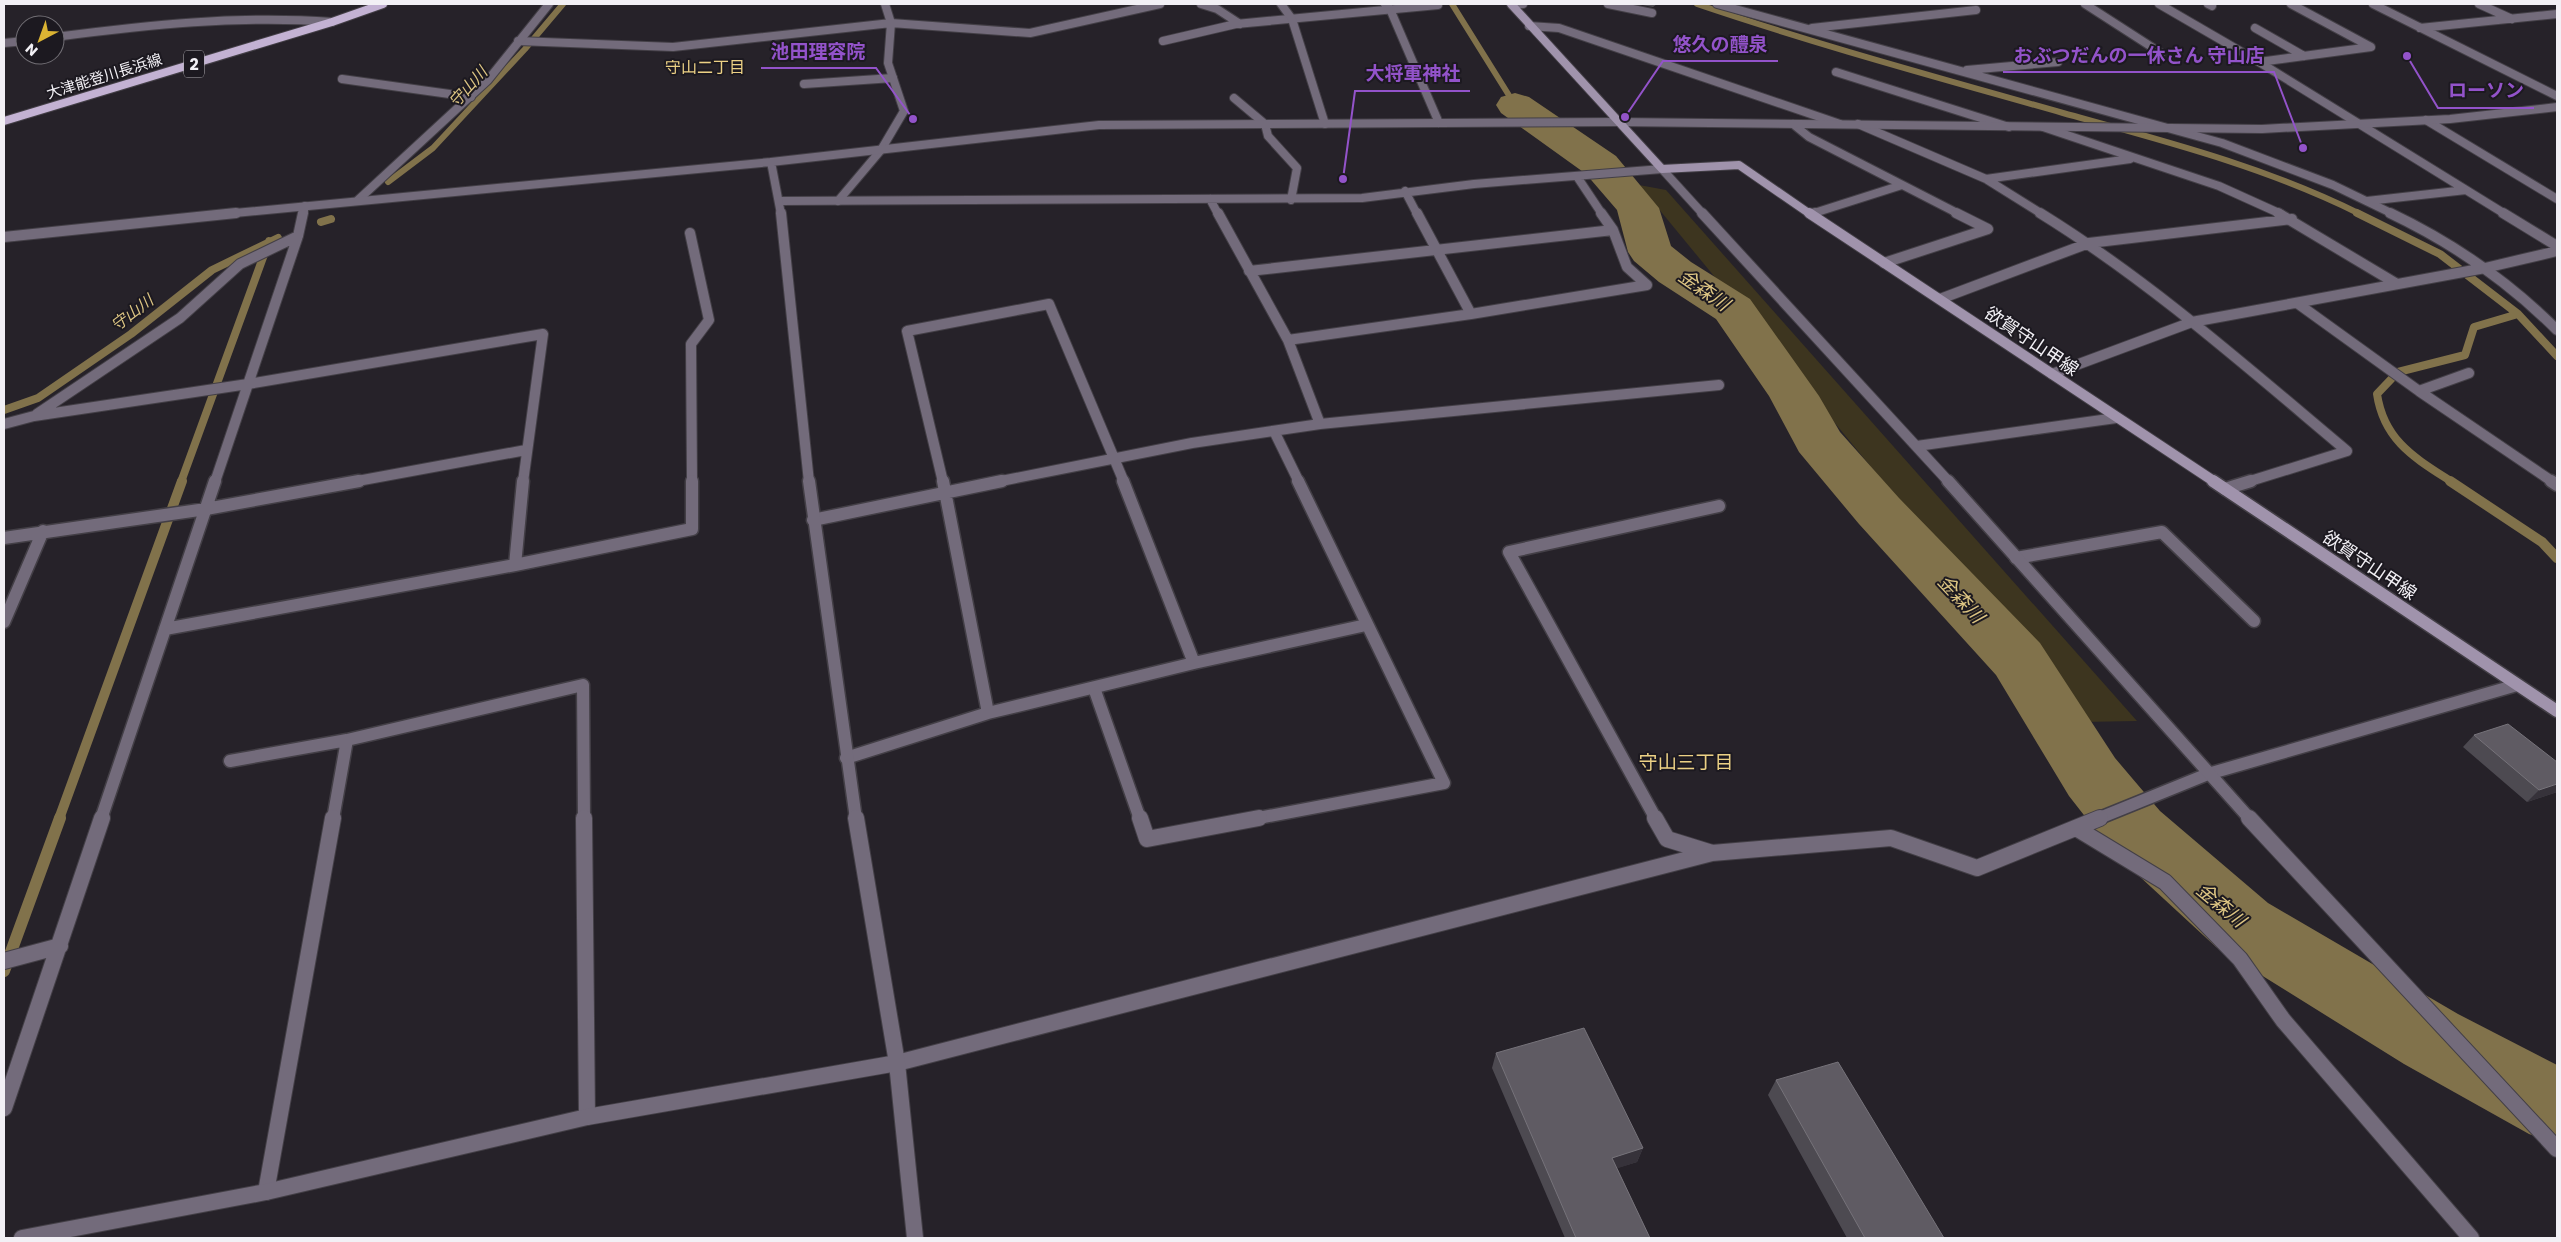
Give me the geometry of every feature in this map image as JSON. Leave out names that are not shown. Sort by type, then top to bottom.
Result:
[{"type":"main road","name":"大津能登川長浜線","points":[[4,121],[332,22],[383,4]]},
{"type":"main road","points":[[1512,4],[1529,26],[1662,169]]},
{"type":"main road","name":"欲賀守山甲線","points":[[1662,169],[1739,165],[1884,264],[2225,488],[2557,711]]},
{"type":"street","points":[[358,200],[488,80],[521,42],[549,4]]},
{"type":"street","points":[[838,201],[881,150],[904,111],[888,63],[891,23],[885,4]]},
{"type":"street","points":[[521,42],[673,47],[891,23],[1030,34],[1160,4]]},
{"type":"street","points":[[1201,4],[1217,9],[1240,24]]},
{"type":"street","points":[[1281,4],[1292,19],[1325,124]]},
{"type":"street","points":[[1512,4],[1523,4]]},
{"type":"street","points":[[1608,4],[1652,13]]},
{"type":"street","points":[[1717,4],[2222,143],[2333,186],[2403,219],[2482,269],[2534,307],[2557,330]]},
{"type":"street","points":[[2085,4],[2161,53]]},
{"type":"street","points":[[2159,4],[2259,62],[2557,246]]},
{"type":"street","points":[[2259,62],[2371,47],[2291,4]]},
{"type":"street","points":[[2373,4],[2557,96]]},
{"type":"street","points":[[2478,4],[2514,20]]},
{"type":"street","points":[[1162,41],[1240,24],[1387,6],[1438,5]]},
{"type":"street","points":[[1387,6],[1439,123]]},
{"type":"street","points":[[1805,29],[1976,10]]},
{"type":"street","points":[[2420,28],[2514,20],[2557,14]]},
{"type":"street","points":[[65,36],[162,23],[288,18],[332,22]]},
{"type":"street","points":[[1529,26],[1559,28],[1840,124]]},
{"type":"street","points":[[2254,28],[2304,56]]},
{"type":"street","points":[[1957,71],[2058,62]]},
{"type":"street","points":[[1836,72],[2009,127]]},
{"type":"street","points":[[804,84],[893,78]]},
{"type":"street","points":[[342,79],[471,97]]},
{"type":"street","points":[[1234,98],[1265,124],[1268,136],[1297,168],[1291,200]]},
{"type":"street","points":[[4,237],[358,200],[771,162],[1099,125],[1618,122],[2262,129],[2426,120],[2557,107]]},
{"type":"street","points":[[2426,120],[2557,199]]},
{"type":"street","points":[[1793,124],[1809,137],[1988,229],[1884,264]]},
{"type":"street","points":[[1858,124],[1986,179],[2089,243],[2192,322],[2347,451],[2225,488]]},
{"type":"street","points":[[2043,127],[2220,186],[2292,218],[2398,284]]},
{"type":"street","points":[[1986,179],[2133,158]]},
{"type":"street","points":[[771,162],[780,201],[813,520],[846,758],[897,1063],[915,1238]]},
{"type":"street","points":[[780,201],[1291,200],[1362,198],[1406,191],[1578,178],[1662,169],[1918,446],[2208,774],[2557,1149]]},
{"type":"street","points":[[1288,340],[1471,314],[1647,285],[1627,267],[1613,230],[1578,178]]},
{"type":"street","points":[[1810,214],[1902,185]]},
{"type":"street","points":[[2366,201],[2466,190]]},
{"type":"street","points":[[1406,191],[1471,314]]},
{"type":"street","points":[[1210,199],[1288,340],[1320,424]]},
{"type":"street","points":[[4,1108],[298,236],[305,206]]},
{"type":"street","points":[[1940,299],[2089,243],[2292,218]]},
{"type":"street","points":[[1249,270],[1613,230]]},
{"type":"street","points":[[165,629],[516,565],[692,529],[692,344],[710,320],[690,233]]},
{"type":"street","points":[[34,416],[180,318],[240,264],[298,236]]},
{"type":"street","points":[[2052,374],[2192,322],[2482,269],[2557,251]]},
{"type":"street","points":[[2297,302],[2419,391],[2557,485]]},
{"type":"street","points":[[988,713],[946,494],[907,331],[1049,304],[1114,457],[1194,663]]},
{"type":"street","points":[[4,424],[34,416],[248,384],[543,334],[526,450],[516,565]]},
{"type":"street","points":[[2419,391],[2470,373]]},
{"type":"street","points":[[813,520],[946,494],[1114,457],[1274,430],[1719,386]]},
{"type":"street","points":[[1918,446],[2116,418]]},
{"type":"street","points":[[1094,688],[1147,839],[1444,783],[1366,625],[1274,430]]},
{"type":"street","points":[[4,538],[206,508],[526,450]]},
{"type":"street","points":[[1712,853],[1667,839],[1509,552],[1719,506]]},
{"type":"street","points":[[4,622],[43,532]]},
{"type":"street","points":[[2016,558],[2162,532],[2254,621]]},
{"type":"street","points":[[846,758],[988,713],[1194,663],[1366,625]]},
{"type":"street","points":[[230,761],[347,740],[583,685],[587,1117]]},
{"type":"street","points":[[22,1238],[266,1192],[587,1117],[897,1063],[1712,853],[1891,838],[1977,868],[2208,774],[2517,685]]},
{"type":"street","points":[[266,1192],[347,740]]},
{"type":"street","points":[[2076,828],[2164,882],[2240,959],[2283,1020],[2471,1238]]},
{"type":"street","points":[[4,961],[60,946]]},
{"type":"shaded area","points":[[1639,185],[1666,190],[2137,721],[2081,722]]},
{"type":"building","points":[[2508,724],[2557,762],[2557,784],[2539,790],[2474,735]]},
{"type":"building","points":[[1584,1028],[1643,1148],[1612,1158],[1650,1238],[1576,1238],[1496,1053]]},
{"type":"building","points":[[1838,1062],[1944,1238],[1865,1238],[1776,1080]]},
{"type":"waterway","name":"守山川","points":[[388,182],[433,148],[525,49],[563,4]]},
{"type":"waterway","name":"金森川","points":[[1452,4],[1515,105]]},
{"type":"waterway","points":[[1697,4],[1879,61],[2214,156],[2288,182],[2360,214]]},
{"type":"waterway","name":"金森川","points":[[1515,105],[1601,165],[1638,208],[1650,252],[1675,272],[1733,309],[1794,396],[1818,440],[1879,511],[2018,659],[2092,777],[2136,831],[2242,925],[2431,1039],[2557,1107]]},
{"type":"waterway","points":[[2357,213],[2440,254],[2518,314]]},
{"type":"waterway","name":"守山川","points":[[321,222],[331,219]]},
{"type":"waterway","name":"守山川","points":[[268,243],[278,238]]},
{"type":"waterway","name":"守山川","points":[[4,410],[38,398],[131,334],[212,270],[268,243]]},
{"type":"waterway","points":[[181,482],[268,243]]},
{"type":"waterway","points":[[2452,482],[2403,447],[2386,424],[2377,394],[2398,372],[2465,355],[2474,327],[2518,314]]},
{"type":"waterway","points":[[2518,314],[2557,356]]},
{"type":"waterway","points":[[59,819],[182,481]]},
{"type":"waterway","points":[[2450,481],[2542,542],[2557,558]]},
{"type":"waterway","points":[[4,971],[60,818]]},
{"type":"place","name":"ローソン","points":[[2407,56]]},
{"type":"place","name":"悠久の醴泉","points":[[1625,117]]},
{"type":"place","name":"池田理容院","points":[[913,119]]},
{"type":"place","name":"おぶつだんの一休さん 守山店","points":[[2303,148]]},
{"type":"place","name":"大将軍神社","points":[[1343,179]]},
{"type":"district","name":"守山二丁目","points":[[705,67]]},
{"type":"district","name":"守山三丁目","points":[[1686,762]]}]
